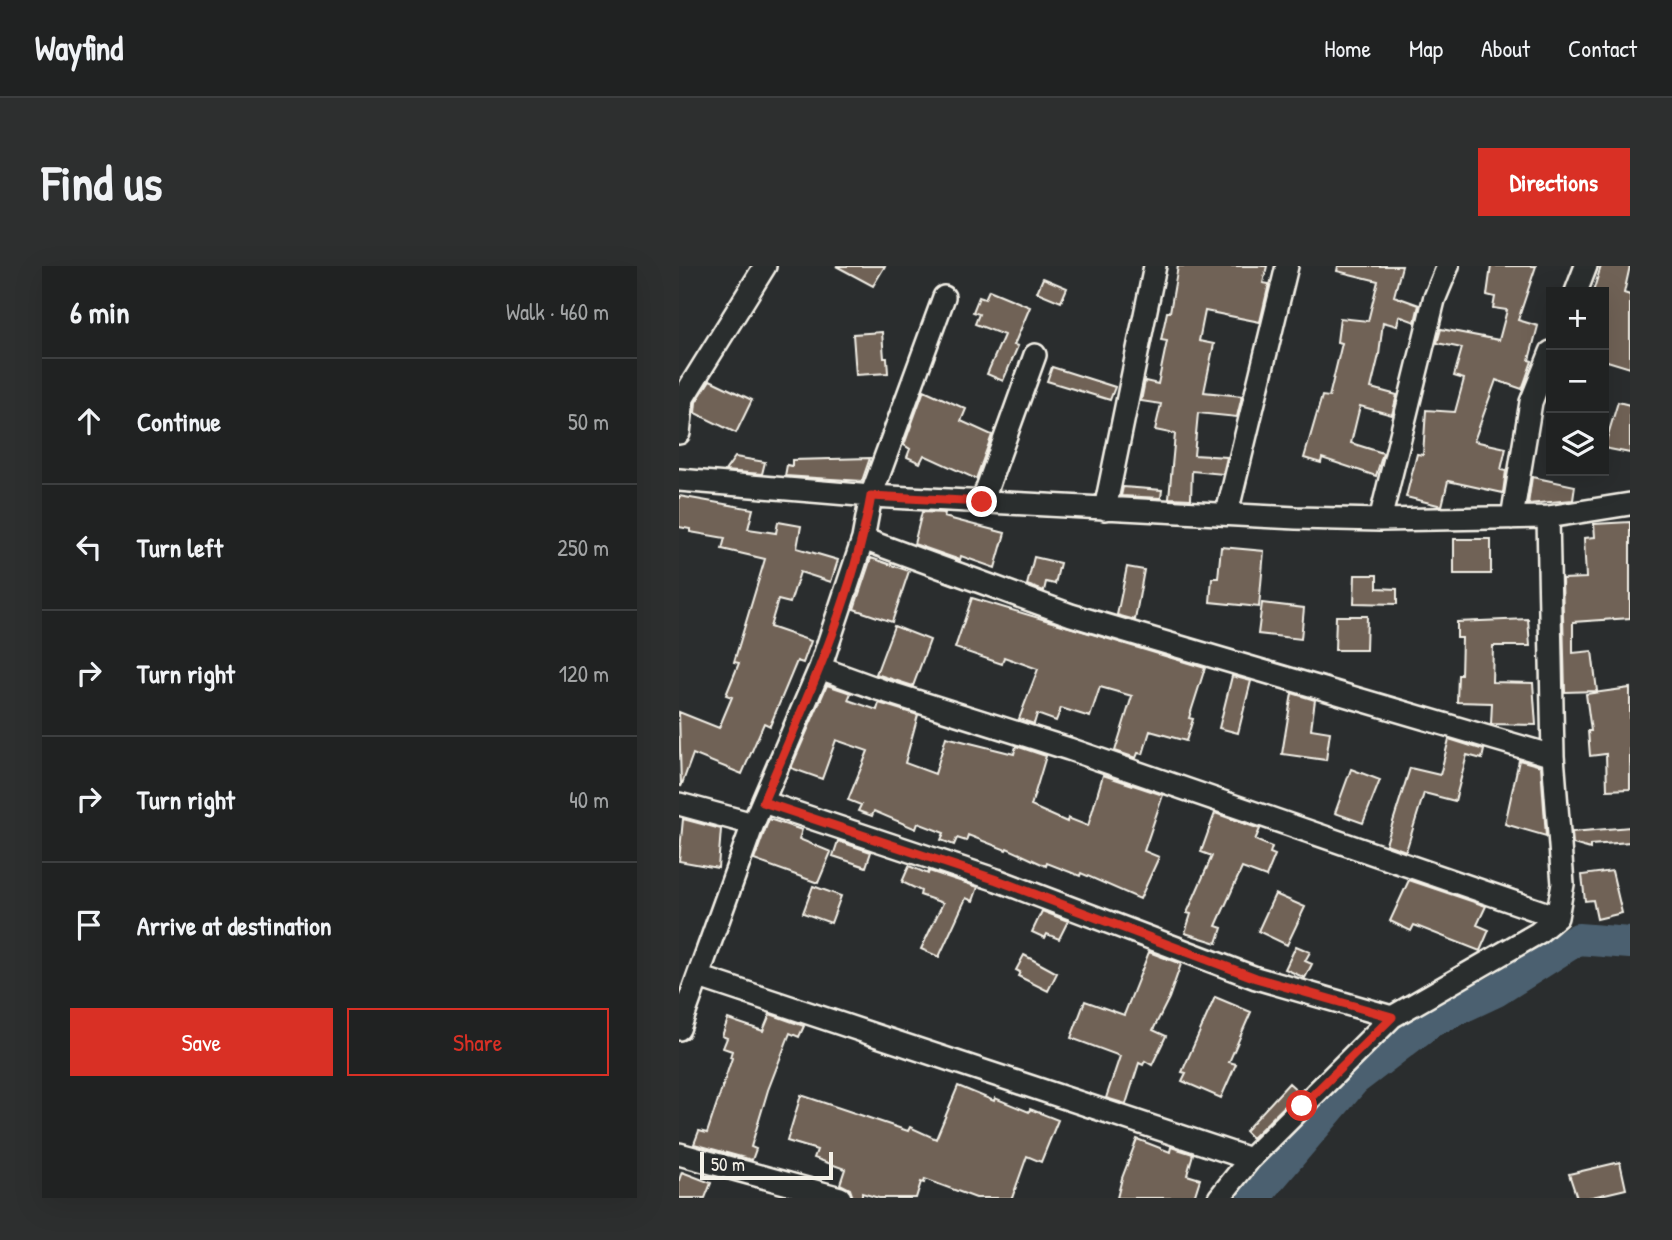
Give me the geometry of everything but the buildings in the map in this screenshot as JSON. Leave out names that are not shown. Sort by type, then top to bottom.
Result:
[{"type":"street","points":[[679,433],[681,397],[765,266]]},
{"type":"street","points":[[1105,509],[1155,266]]},
{"type":"street","points":[[1227,513],[1287,266]]},
{"type":"street","points":[[1380,520],[1434,300],[1448,266]]},
{"type":"street","points":[[1578,287],[1586,266]]},
{"type":"street","points":[[679,1029],[753,824],[820,668],[863,539],[871,496],[944,298]]},
{"type":"street","points":[[982,502],[1035,355]]},
{"type":"street","points":[[1512,517],[1531,402],[1546,364]]},
{"type":"street","points":[[679,480],[871,496],[1296,518],[1380,520],[1548,517],[1630,504]]},
{"type":"street","points":[[1219,1198],[1250,1159],[1392,1017],[1538,933],[1557,917],[1563,884],[1553,756],[1548,517]]},
{"type":"street","points":[[863,539],[1071,615],[1553,756]]},
{"type":"street","points":[[820,668],[881,690],[1069,748],[1557,917]]},
{"type":"street","points":[[763,802],[997,880],[1256,978],[1392,1017]]},
{"type":"street","points":[[679,804],[753,824]]},
{"type":"street","points":[[699,977],[1250,1159]]},
{"type":"street","points":[[679,1154],[840,1198]]},
{"type":"waterway","points":[[1254,1198],[1354,1080],[1430,1022],[1496,991],[1578,939],[1630,943]]},
{"type":"route","points":[[982,502],[871,496],[863,539],[820,668],[763,802],[997,880],[1256,978],[1392,1017],[1302,1106]]}]
